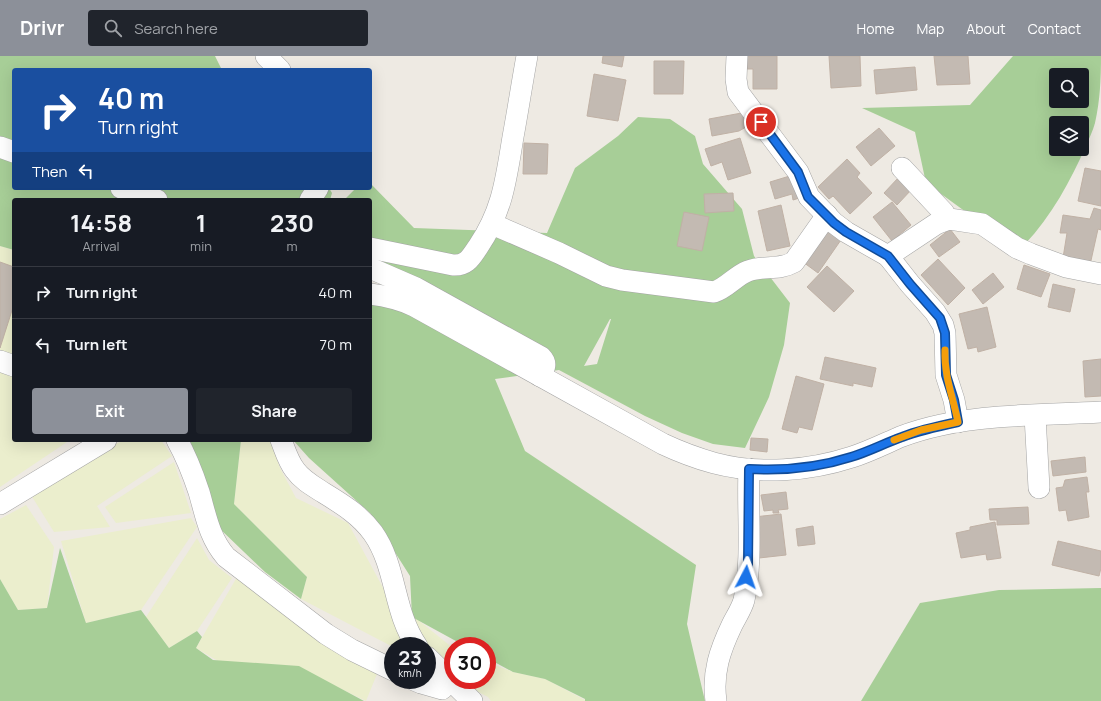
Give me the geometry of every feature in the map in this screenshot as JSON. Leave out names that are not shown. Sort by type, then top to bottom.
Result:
[{"type":"street","points":[[266,56],[278,68]]},
{"type":"street","points":[[372,248],[460,265],[466,263],[471,258],[492,224],[505,188],[527,56]]},
{"type":"street","points":[[737,56],[736,86],[738,92],[798,172],[808,197],[846,232],[888,256],[935,312],[943,325],[946,341],[945,367],[958,422]]},
{"type":"street","points":[[0,148],[12,151]]},
{"type":"street","points":[[902,168],[944,213],[945,220]]},
{"type":"street","points":[[127,190],[151,198]]},
{"type":"street","points":[[492,224],[559,252],[606,276],[622,280],[714,292],[721,290],[738,276],[750,270],[786,266],[794,262],[827,215]]},
{"type":"street","points":[[888,256],[936,224],[945,220],[956,220],[982,224],[1017,248],[1031,254],[1073,269],[1101,274]]},
{"type":"street","points":[[372,269],[416,288],[541,357],[545,365],[540,376]]},
{"type":"street","points":[[372,294],[399,299],[414,306],[663,444],[715,464],[749,469],[791,469],[825,464],[852,457],[921,430],[958,422],[984,418],[1101,412]]},
{"type":"street","points":[[0,361],[12,365]]},
{"type":"street","points":[[1035,416],[1039,488]]},
{"type":"street","points":[[0,504],[97,442]]},
{"type":"street","points":[[177,442],[194,478],[212,536],[217,547],[226,557],[326,634],[352,650],[384,666]]},
{"type":"street","points":[[282,442],[295,471],[312,486],[349,509],[362,520],[373,533],[382,548],[388,564],[406,628],[411,637]]},
{"type":"street","points":[[716,701],[716,668],[720,653],[744,601],[748,564],[749,469]]},
{"type":"street","points":[[436,666],[444,674]]},
{"type":"street","points":[[459,689],[472,701]]},
{"type":"green space","points":[[0,56],[215,56],[221,68],[12,68],[12,190],[330,190],[332,193],[331,198],[12,198],[12,249],[0,246]]},
{"type":"green space","points":[[1013,56],[1101,56],[1097,115],[1089,139],[1089,116],[1049,116],[1049,156],[1081,156],[1060,198],[1025,244],[1010,244],[926,183],[915,132],[862,108],[970,105]]},
{"type":"green space","points":[[638,117],[670,119],[695,136],[703,164],[742,209],[754,256],[790,303],[784,345],[769,397],[745,448],[713,444],[682,433],[645,416],[559,370],[495,379],[525,451],[696,565],[687,624],[705,701],[585,701],[585,699],[545,679],[513,672],[496,663],[496,637],[449,637],[412,617],[410,576],[370,513],[309,458],[295,442],[372,442],[372,296],[399,298],[372,277],[372,198],[346,198],[354,190],[372,190],[372,185],[414,228],[547,233],[575,168],[618,136]],"holes":[[[610,319],[597,364],[584,366]]]},
{"type":"green space","points":[[0,246],[12,249],[12,442],[67,442],[0,487]]},
{"type":"green space","points":[[120,442],[162,442],[172,456],[97,506],[110,527],[54,532],[31,495]]},
{"type":"green space","points":[[191,442],[241,442],[234,504],[307,577],[301,599],[265,572],[218,527]]},
{"type":"green space","points":[[241,442],[271,442],[280,468],[296,498],[348,523],[387,595],[444,641],[444,674],[436,670],[436,637],[384,637],[384,642],[301,599],[307,577],[234,504]]},
{"type":"green space","points":[[174,462],[191,513],[116,523],[105,507]]},
{"type":"green space","points":[[26,505],[54,547],[47,608],[18,610],[0,579],[0,519]]},
{"type":"green space","points":[[191,518],[197,527],[141,610],[86,623],[61,541]]},
{"type":"green space","points":[[197,538],[209,560],[232,578],[197,631],[169,648],[146,617]]},
{"type":"green space","points":[[60,548],[86,623],[141,610],[169,648],[197,631],[202,637],[196,648],[213,660],[299,666],[364,701],[0,701],[0,579],[18,610],[47,608]]},
{"type":"green space","points":[[237,577],[377,674],[366,701],[294,666],[218,661],[196,648]]},
{"type":"green space","points":[[1101,588],[1101,701],[861,701],[920,603],[999,590]]},
{"type":"green space","points":[[496,665],[513,672],[545,679],[585,701],[491,701],[488,697],[472,689],[496,689]]},
{"type":"building","points":[[603,56],[624,56],[622,67],[602,63]]},
{"type":"building","points":[[747,56],[777,56],[777,89],[753,89],[753,69],[747,69]]},
{"type":"building","points":[[829,56],[860,56],[861,86],[831,88]]},
{"type":"building","points":[[934,56],[968,56],[970,84],[937,85]]},
{"type":"building","points":[[654,61],[684,61],[683,94],[654,94]]},
{"type":"building","points":[[915,67],[917,90],[876,94],[874,70]]},
{"type":"building","points":[[594,74],[626,80],[618,121],[587,116]]},
{"type":"building","points":[[747,112],[753,123],[739,131],[712,136],[709,119]]},
{"type":"building","points":[[879,128],[895,146],[871,166],[856,147]]},
{"type":"building","points":[[740,138],[751,173],[728,180],[722,162],[711,166],[705,149]]},
{"type":"building","points":[[524,143],[548,144],[547,174],[523,174]]},
{"type":"building","points":[[847,159],[860,173],[857,177],[872,193],[850,214],[833,196],[829,199],[818,187]]},
{"type":"building","points":[[1085,168],[1101,171],[1101,206],[1078,201]]},
{"type":"building","points":[[793,175],[806,196],[793,200],[792,194],[775,199],[770,182]]},
{"type":"building","points":[[899,177],[912,189],[897,205],[884,193]]},
{"type":"building","points":[[733,193],[734,211],[705,213],[704,194]]},
{"type":"building","points":[[892,202],[911,225],[892,241],[873,217]]},
{"type":"building","points":[[781,205],[790,246],[767,251],[758,211]]},
{"type":"building","points":[[1094,208],[1101,210],[1101,230],[1098,229],[1090,265],[1063,258],[1067,233],[1060,233],[1063,215],[1090,219]]},
{"type":"building","points":[[684,212],[709,217],[702,251],[677,246]]},
{"type":"building","points":[[825,224],[843,237],[818,273],[803,262]]},
{"type":"building","points":[[950,229],[960,242],[939,257],[930,245]]},
{"type":"building","points":[[938,259],[965,288],[948,305],[921,275]]},
{"type":"building","points":[[0,262],[12,266],[12,310],[0,348]]},
{"type":"building","points":[[1024,265],[1050,274],[1041,297],[1017,289]]},
{"type":"building","points":[[827,266],[854,291],[834,312],[807,287]]},
{"type":"building","points":[[993,273],[1004,287],[983,304],[972,290]]},
{"type":"building","points":[[1053,284],[1075,289],[1070,312],[1048,307]]},
{"type":"building","points":[[987,307],[996,347],[978,352],[977,347],[968,349],[959,314]]},
{"type":"building","points":[[825,357],[876,368],[872,387],[853,383],[853,386],[820,379]]},
{"type":"building","points":[[1101,359],[1101,396],[1085,397],[1083,361]]},
{"type":"building","points":[[796,376],[824,384],[812,430],[799,427],[797,433],[782,429]]},
{"type":"building","points":[[751,438],[768,439],[767,452],[750,450]]},
{"type":"building","points":[[1085,457],[1086,472],[1053,476],[1051,461]]},
{"type":"building","points":[[1087,477],[1089,492],[1086,492],[1089,517],[1068,521],[1066,510],[1059,511],[1056,488],[1063,487],[1065,480]]},
{"type":"building","points":[[786,492],[788,509],[778,510],[779,513],[773,513],[773,510],[764,511],[761,495]]},
{"type":"building","points":[[1028,507],[1029,524],[997,525],[997,520],[990,520],[989,509]]},
{"type":"building","points":[[781,514],[786,555],[759,558],[754,517]]},
{"type":"building","points":[[995,522],[1001,558],[987,560],[986,554],[961,558],[956,533],[970,530],[970,527]]},
{"type":"building","points":[[813,526],[815,544],[798,546],[796,529]]},
{"type":"building","points":[[1058,541],[1101,551],[1101,568],[1099,576],[1052,565]]},
{"type":"slow traffic","points":[[894,440],[921,430],[958,422],[954,400],[946,375],[945,350]]},
{"type":"route","points":[[746,577],[748,564],[749,469],[798,469],[825,464],[852,457],[921,430],[958,422],[954,400],[946,375],[946,341],[940,318],[888,256],[840,228],[808,197],[798,172],[761,122]]}]
